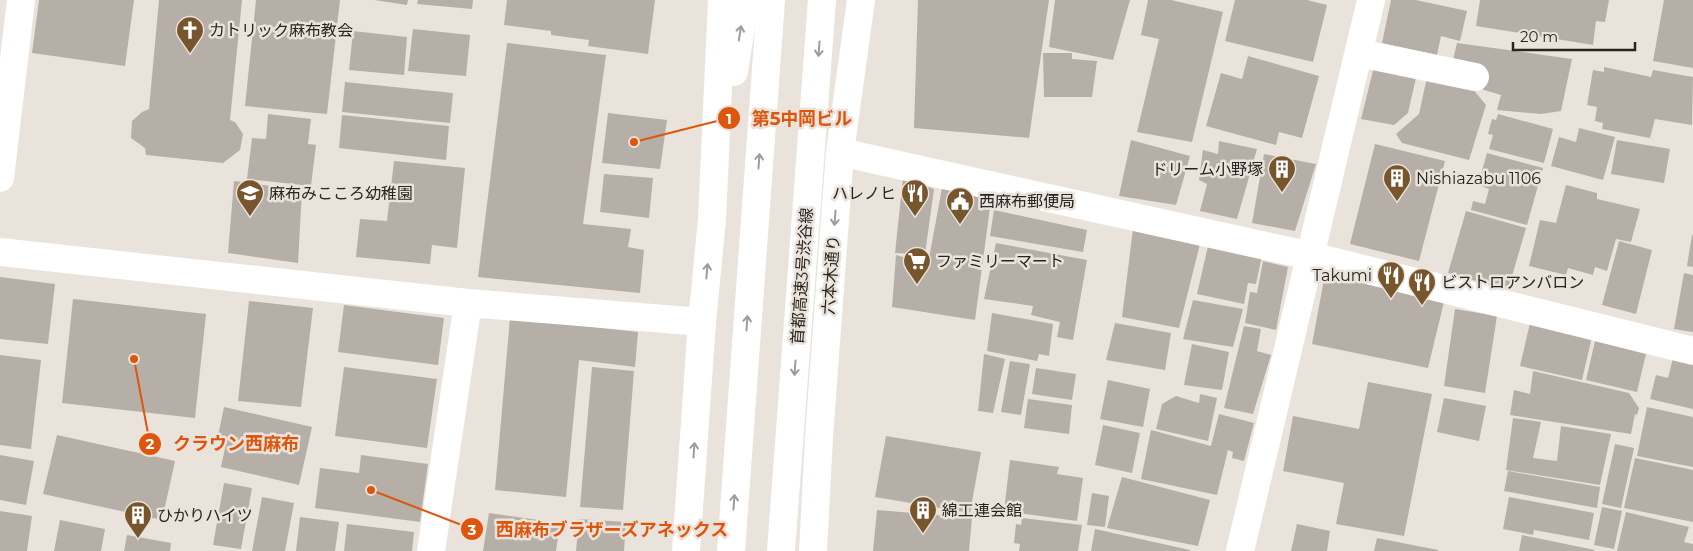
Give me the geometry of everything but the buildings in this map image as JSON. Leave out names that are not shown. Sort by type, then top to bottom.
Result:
[{"type":"main road","points":[[0,178],[21,0]]},
{"type":"main road","points":[[686,551],[702,322],[712,219],[722,0]]},
{"type":"main road","points":[[712,219],[745,0]]},
{"type":"main road","points":[[731,551],[771,0]]},
{"type":"main road","name":"首都高速3号渋谷線","points":[[782,551],[822,0]]},
{"type":"main road","points":[[847,0],[840,152],[1310,256],[1693,351]]},
{"type":"main road","name":"六本木通り","points":[[813,551],[818,437],[840,152],[860,0]]},
{"type":"main road","points":[[1240,551],[1371,0]]},
{"type":"main road","points":[[1359,53],[1475,77]]},
{"type":"main road","points":[[0,252],[468,303],[702,322]]},
{"type":"main road","points":[[431,551],[468,303]]},
{"type":"main road","points":[[794,551],[818,437]]},
{"type":"place","name":"カトリック麻布教会","points":[[190,54]]},
{"type":"place","name":"第5中岡ビル","points":[[634,142]]},
{"type":"place","name":"ドリーム小野塚","points":[[1282,193]]},
{"type":"place","name":"Nishiazabu 1106","points":[[1397,202]]},
{"type":"place","name":"麻布みこころ幼稚園","points":[[250,217]]},
{"type":"place","name":"ハレノヒ","points":[[915,217]]},
{"type":"place","name":"西麻布郵便局","points":[[960,225]]},
{"type":"place","name":"ファミリーマート","points":[[917,285]]},
{"type":"place","name":"Takumi","points":[[1391,299]]},
{"type":"place","name":"ビストロアンバロン","points":[[1422,306]]},
{"type":"place","name":"クラウン西麻布","points":[[134,359]]},
{"type":"place","name":"西麻布ブラザーズアネックス","points":[[371,490]]},
{"type":"place","name":"綿工連会館","points":[[923,534]]},
{"type":"place","name":"ひかりハイツ","points":[[138,539]]}]
